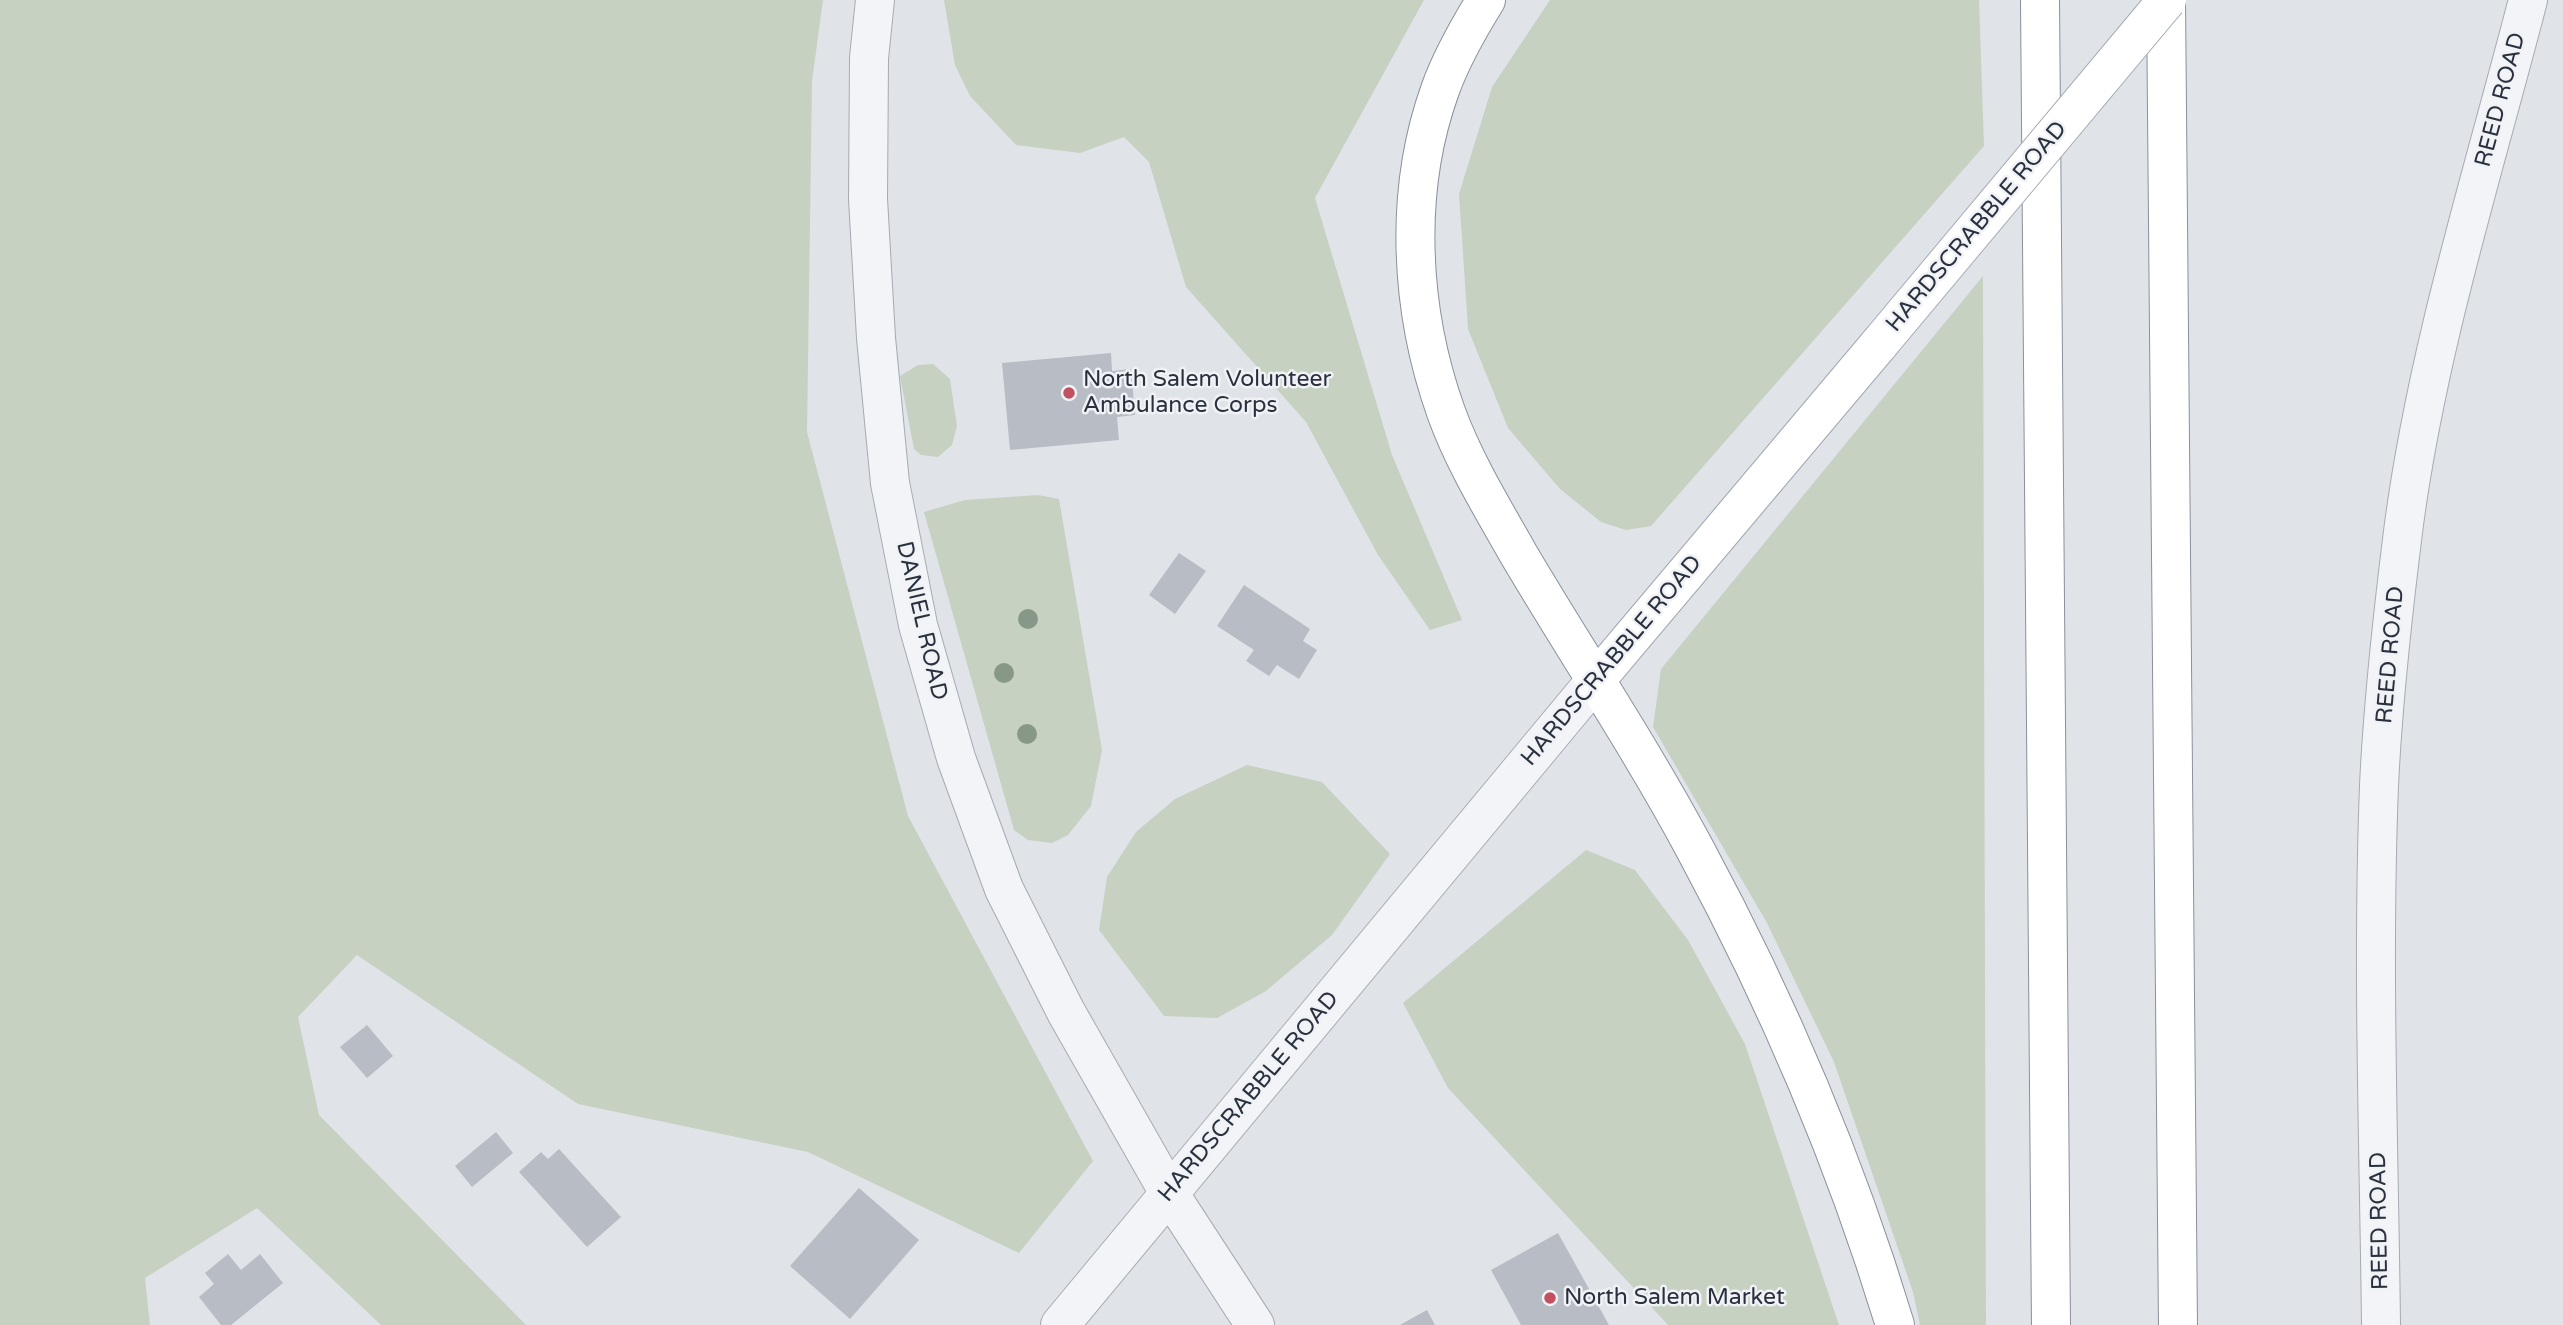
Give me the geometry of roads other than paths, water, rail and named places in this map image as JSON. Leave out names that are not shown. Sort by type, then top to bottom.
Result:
[{"type":"main road","points":[[1486,0],[1466,32],[1439,91],[1422,160],[1415,225],[1419,297],[1427,347],[1447,413],[1474,474],[1564,632],[1693,845],[1745,944],[1839,1157],[1895,1325]]},
{"type":"main road","points":[[2040,0],[2051,1325]]},
{"type":"main road","points":[[2167,0],[2178,1325]]},
{"type":"main road","name":"HARDSCRABBLE ROAD","points":[[1595,681],[2167,0]]},
{"type":"street","name":"DANIEL ROAD","points":[[875,0],[869,58],[869,199],[876,338],[890,483],[918,625],[956,758],[1004,889],[1066,1012],[1169,1193],[1255,1325]]},
{"type":"street","name":"REED ROAD","points":[[2381,1325],[2376,924],[2379,784],[2404,523],[2426,398],[2453,273],[2528,0]]},
{"type":"street","name":"HARDSCRABBLE ROAD","points":[[1060,1325],[1595,681]]},
{"type":"place","name":"North Salem Volunteer Ambulance Corps","points":[[1069,393]]},
{"type":"place","name":"North Salem Market","points":[[1550,1298]]}]
